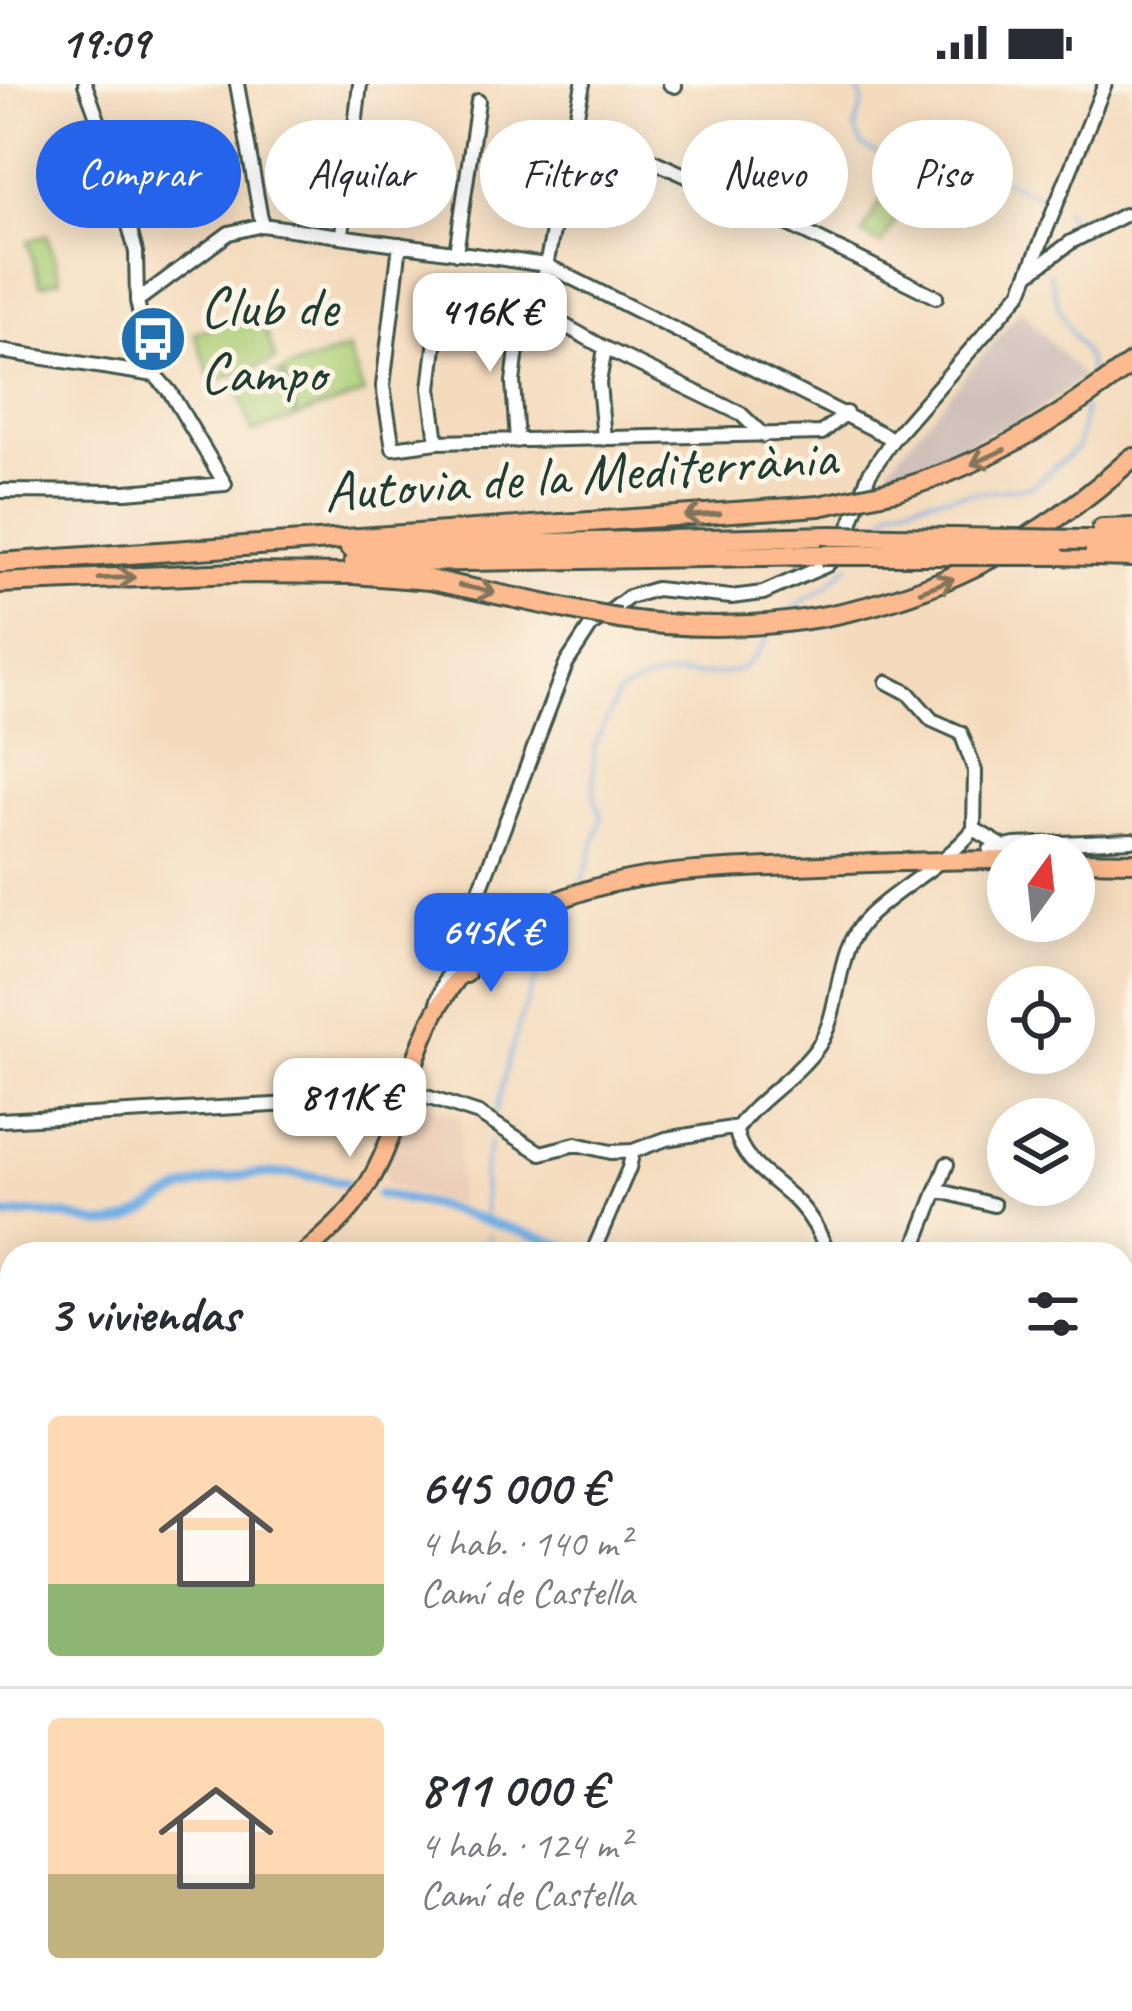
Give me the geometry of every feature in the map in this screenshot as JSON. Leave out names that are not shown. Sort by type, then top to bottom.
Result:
[{"type":"highway","name":"Autovia de la Mediterrània","points":[[0,563],[819,506],[896,490],[984,458],[1072,408],[1132,364]]},
{"type":"highway","name":"Autovia de la Mediterrània","points":[[0,583],[235,572],[412,578],[664,626],[732,627],[825,618],[925,590],[971,570],[1071,510],[1132,458]]},
{"type":"highway","points":[[235,572],[537,557],[1055,556],[1132,528]]},
{"type":"highway","points":[[213,549],[831,536],[1014,536],[1132,542]]},
{"type":"highway","points":[[1093,542],[1132,557]]},
{"type":"highway","points":[[1093,542],[1132,567]]},
{"type":"main road","points":[[459,965],[520,921],[598,884],[647,874],[987,854]]},
{"type":"main road","points":[[1095,862],[1132,864]]},
{"type":"main road","points":[[438,1017],[506,941],[543,908]]},
{"type":"main road","points":[[316,1242],[363,1193],[459,965],[463,939]]},
{"type":"main road","points":[[459,965],[506,941]]},
{"type":"street","points":[[0,491],[126,492],[225,484],[170,392],[149,369],[146,328],[136,301],[136,252],[109,150],[85,84]]},
{"type":"street","points":[[237,84],[262,224]]},
{"type":"street","points":[[342,234],[360,84]]},
{"type":"street","points":[[576,120],[583,84]]},
{"type":"street","points":[[869,474],[892,439],[1021,292],[1105,84]]},
{"type":"street","points":[[456,253],[478,101]]},
{"type":"street","points":[[657,163],[936,297]]},
{"type":"street","points":[[1030,272],[1071,242],[1124,215]]},
{"type":"street","points":[[136,301],[229,233],[262,224],[546,265],[892,439]]},
{"type":"street","points":[[538,310],[554,228]]},
{"type":"street","points":[[400,244],[383,386],[393,448],[437,442],[822,433],[846,413]]},
{"type":"street","points":[[437,442],[430,388],[441,298],[538,310],[741,414],[764,436]]},
{"type":"street","points":[[518,441],[513,382],[522,310]]},
{"type":"street","points":[[604,440],[599,383],[605,348]]},
{"type":"street","points":[[0,351],[149,369]]},
{"type":"street","points":[[483,952],[463,939],[566,664],[591,626],[629,597],[656,589],[730,597],[763,592],[818,571],[842,549],[869,474],[875,437],[870,426]]},
{"type":"street","points":[[0,1120],[406,1088],[479,1114],[541,1153],[577,1144],[611,1152],[633,1151],[666,1139],[738,1127],[791,1080],[820,1043],[850,942],[865,918],[942,860],[974,829],[975,771],[961,733],[932,720],[908,693],[887,682]]},
{"type":"street","points":[[974,829],[987,840]]},
{"type":"street","points":[[1095,843],[1132,840]]},
{"type":"street","points":[[738,1127],[738,1143],[799,1203],[824,1242]]},
{"type":"street","points":[[597,1242],[633,1151]]},
{"type":"street","points":[[917,1242],[947,1164]]},
{"type":"street","points":[[937,1190],[987,1203]]},
{"type":"shaded area","points":[[1021,310],[1083,377],[1035,413],[895,475],[889,466]]},
{"type":"shaded area","points":[[411,1098],[461,1117],[457,1205],[388,1185],[384,1166]]},
{"type":"green space","points":[[872,216],[872,228],[891,228],[882,245],[862,234]]},
{"type":"green space","points":[[47,235],[61,279],[41,285],[27,241]]},
{"type":"green space","points":[[259,311],[276,360],[212,382],[195,333]]},
{"type":"green space","points":[[348,349],[364,394],[298,416],[283,371]]},
{"type":"green space","points":[[281,373],[296,418],[252,432],[237,387]]},
{"type":"waterway","points":[[854,84],[863,102],[855,129],[862,146],[907,168],[947,163],[987,173],[1050,201]]},
{"type":"waterway","points":[[1071,230],[1070,223],[1132,196]]},
{"type":"waterway","points":[[1064,209],[1070,223]]},
{"type":"waterway","points":[[1050,273],[1065,323],[1086,357],[1088,387]]},
{"type":"waterway","points":[[872,531],[894,507],[1032,486],[1078,447],[1085,408]]},
{"type":"waterway","points":[[786,612],[826,587],[850,564]]},
{"type":"waterway","points":[[582,883],[602,818],[594,795],[594,747],[618,694],[657,678],[737,670],[749,663],[770,633]]},
{"type":"waterway","points":[[496,1113],[526,1005],[573,903]]},
{"type":"waterway","points":[[485,1216],[483,1174],[490,1142]]},
{"type":"waterway","points":[[0,1217],[49,1214],[114,1224],[179,1192],[219,1179],[283,1174],[345,1183]]},
{"type":"waterway","points":[[379,1194],[433,1205],[554,1242]]},
{"type":"waterway","points":[[489,1235],[489,1242]]},
{"type":"place","name":"Club de Campo","points":[[153,339]]}]
